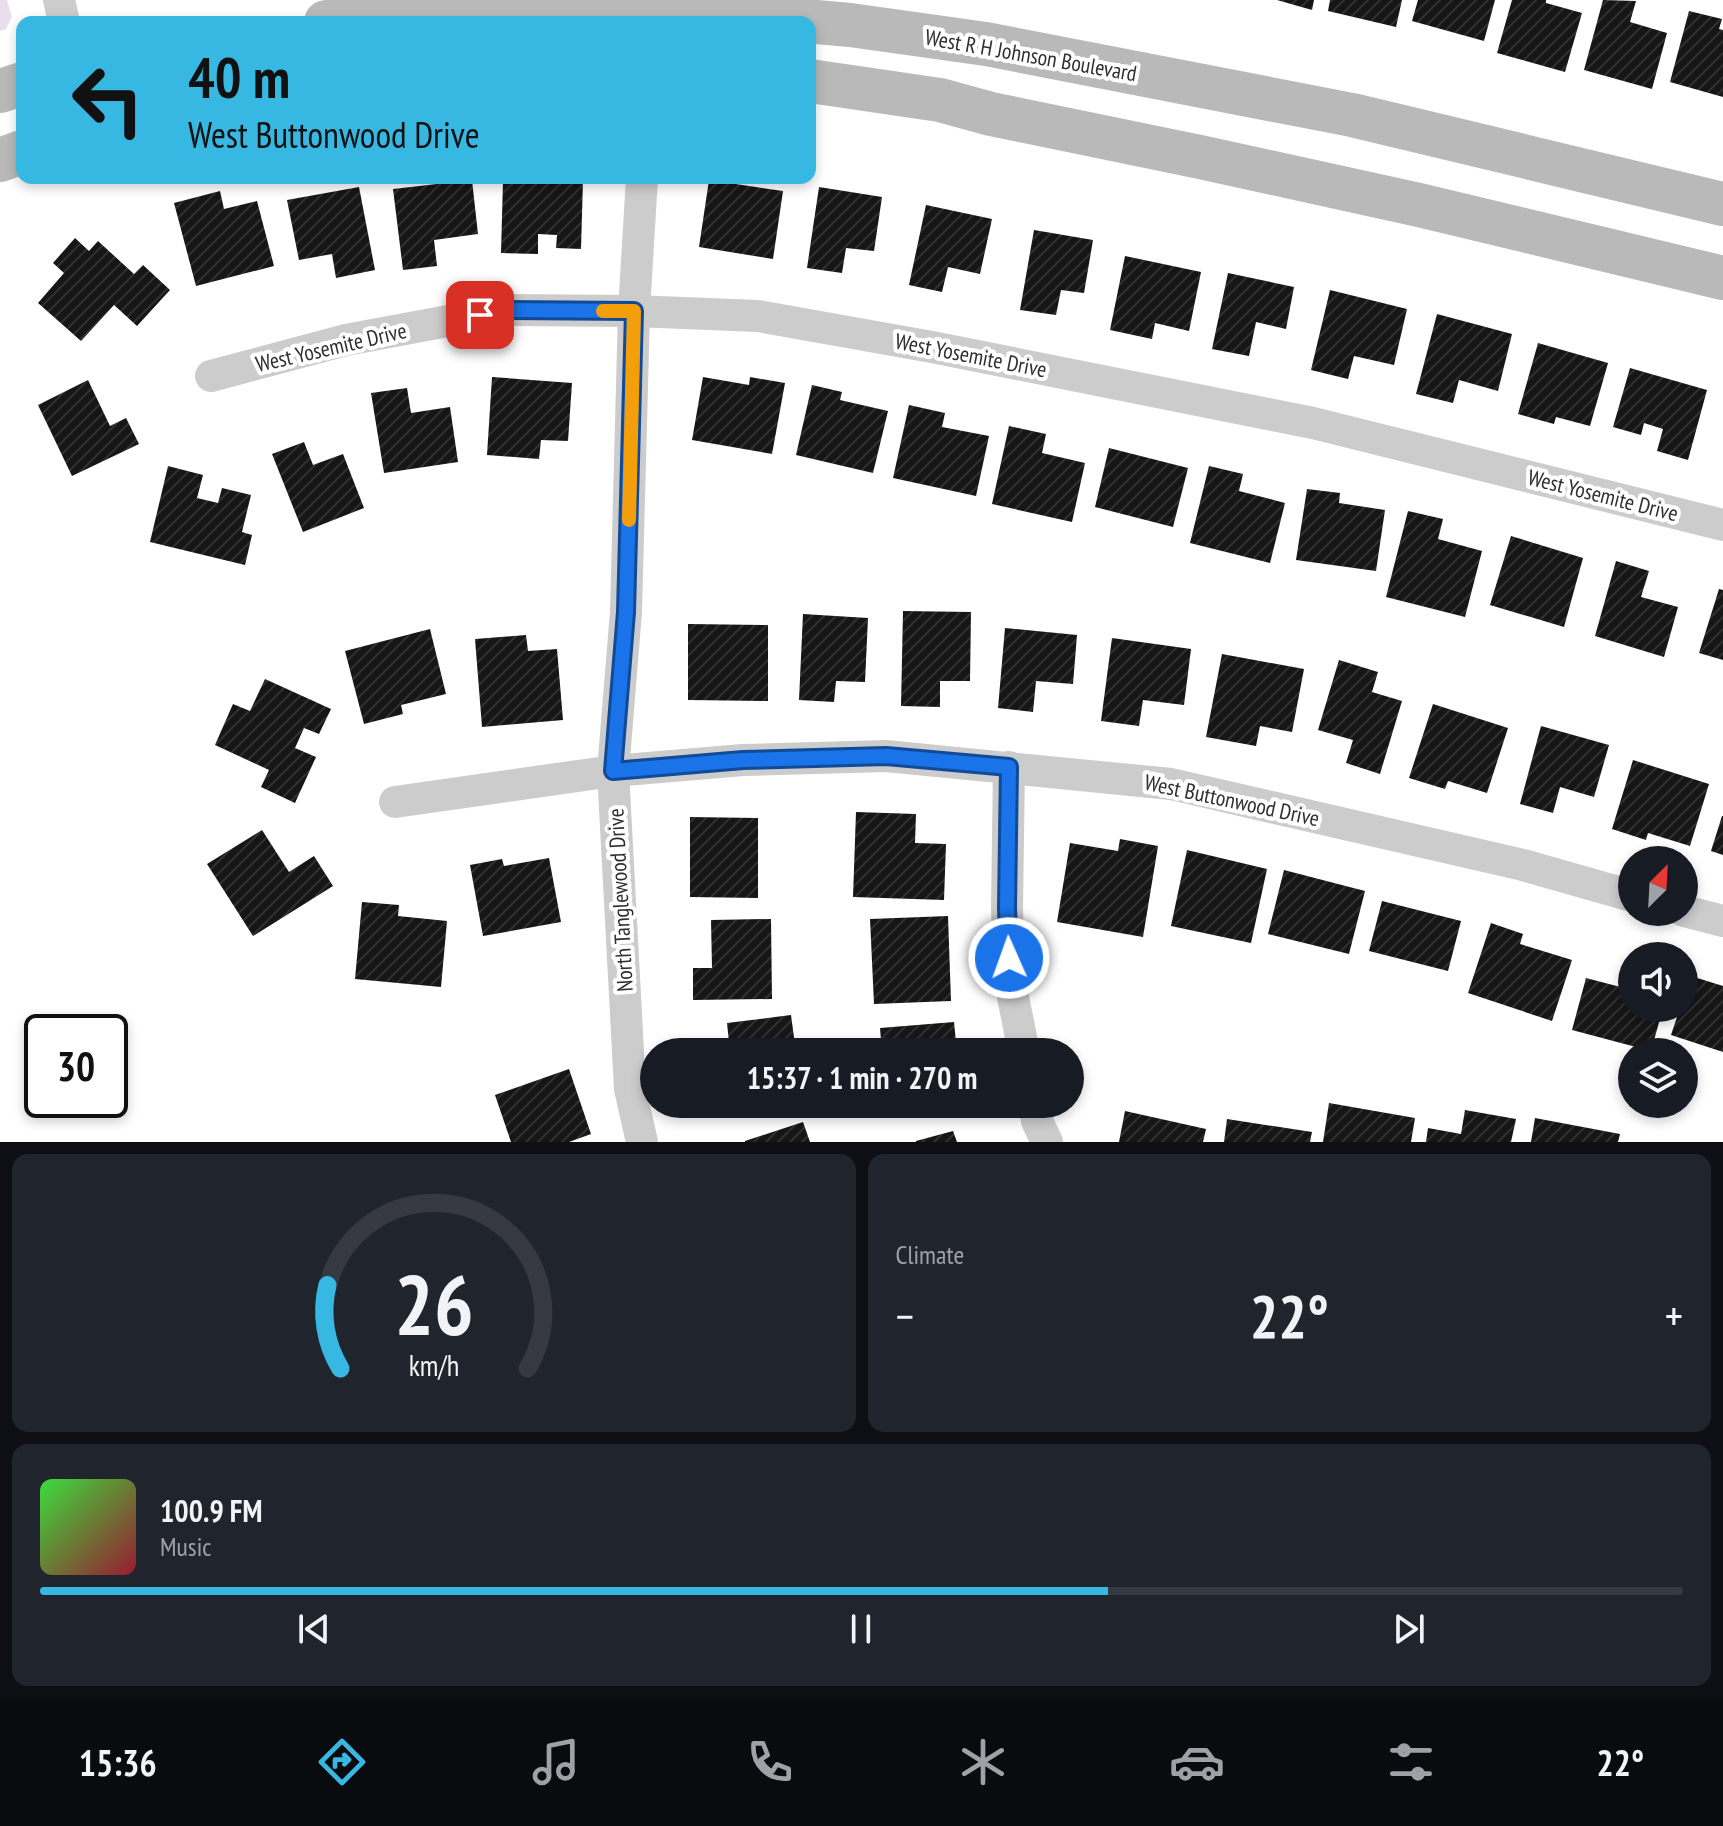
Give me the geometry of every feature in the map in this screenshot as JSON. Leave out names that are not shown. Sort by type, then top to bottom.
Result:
[{"type":"main road","name":"West R H Johnson Boulevard","points":[[382,16],[502,7],[687,16]]},
{"type":"main road","name":"West R H Johnson Boulevard","points":[[816,23],[986,44],[1352,115],[1723,204]]},
{"type":"main road","points":[[816,82],[940,100],[991,114],[1419,205],[1723,278]]},
{"type":"street","name":"North Tanglewood Drive","points":[[642,184],[634,311],[626,612],[613,771],[630,1089],[642,1142]]},
{"type":"street","name":"West Yosemite Drive","points":[[211,376],[346,340],[507,310],[758,316],[932,347],[1313,423],[1723,525]]},
{"type":"street","name":"West Buttonwood Drive","points":[[395,802],[613,771],[743,760],[886,756],[1171,784],[1523,865],[1618,892]]},
{"type":"street","points":[[1009,767],[1007,908],[1010,982],[1021,1038]]},
{"type":"street","points":[[1698,915],[1723,921]]},
{"type":"street","points":[[1036,1118],[1047,1142]]},
{"type":"shaded area","points":[[0,0],[7,0],[12,17],[6,29],[0,31]]},
{"type":"building","points":[[1277,0],[1314,0],[1312,10]]},
{"type":"building","points":[[1330,0],[1402,0],[1396,27],[1328,11]]},
{"type":"building","points":[[1418,0],[1495,0],[1484,41],[1412,21]]},
{"type":"building","points":[[1512,0],[1546,0],[1546,3],[1582,13],[1565,72],[1497,53]]},
{"type":"building","points":[[1603,0],[1636,1],[1630,22],[1667,33],[1652,89],[1584,70]]},
{"type":"building","points":[[1689,11],[1722,19],[1719,29],[1723,30],[1723,97],[1670,82]]},
{"type":"building","points":[[472,184],[478,234],[434,240],[437,266],[403,270],[393,189]]},
{"type":"building","points":[[503,184],[583,184],[581,249],[556,248],[557,235],[538,234],[538,254],[501,253]]},
{"type":"building","points":[[708,184],[736,184],[783,191],[773,259],[699,247]]},
{"type":"building","points":[[359,187],[375,270],[336,278],[332,254],[299,260],[287,200]]},
{"type":"building","points":[[819,187],[882,197],[874,251],[846,248],[842,273],[807,268]]},
{"type":"building","points":[[220,191],[224,209],[257,201],[274,266],[196,286],[174,203]]},
{"type":"building","points":[[926,205],[992,219],[980,274],[948,267],[942,292],[909,285]]},
{"type":"building","points":[[1034,230],[1093,240],[1084,293],[1061,290],[1056,315],[1020,310]]},
{"type":"building","points":[[75,238],[89,251],[98,241],[134,274],[143,265],[170,290],[137,326],[114,305],[81,341],[38,303],[64,273],[53,263]]},
{"type":"building","points":[[1125,256],[1201,272],[1189,331],[1155,323],[1152,339],[1110,330]]},
{"type":"building","points":[[1228,273],[1294,287],[1286,329],[1256,322],[1249,356],[1212,349]]},
{"type":"building","points":[[1330,290],[1407,309],[1394,365],[1354,356],[1348,379],[1311,370]]},
{"type":"building","points":[[1437,314],[1512,334],[1498,391],[1459,380],[1453,403],[1416,394]]},
{"type":"building","points":[[1538,343],[1608,363],[1590,426],[1556,417],[1554,424],[1518,414]]},
{"type":"building","points":[[1630,368],[1707,390],[1688,460],[1657,451],[1663,429],[1644,423],[1641,435],[1613,427]]},
{"type":"building","points":[[492,377],[572,383],[568,441],[541,440],[539,459],[487,455]]},
{"type":"building","points":[[703,377],[749,385],[750,377],[785,383],[772,454],[692,440]]},
{"type":"building","points":[[88,380],[110,426],[126,418],[139,444],[72,476],[38,405]]},
{"type":"building","points":[[812,385],[842,392],[840,400],[888,411],[873,473],[796,455]]},
{"type":"building","points":[[407,388],[411,413],[450,407],[458,462],[384,473],[371,393]]},
{"type":"building","points":[[909,405],[945,413],[942,427],[989,436],[976,496],[893,478]]},
{"type":"building","points":[[1009,426],[1046,434],[1042,453],[1085,463],[1072,522],[992,504]]},
{"type":"building","points":[[304,442],[313,465],[343,454],[364,508],[303,532],[272,454]]},
{"type":"building","points":[[1109,448],[1188,468],[1173,527],[1095,507]]},
{"type":"building","points":[[168,466],[203,475],[197,498],[218,503],[222,488],[251,495],[242,532],[252,535],[245,565],[150,542]]},
{"type":"building","points":[[1209,466],[1243,474],[1239,491],[1285,503],[1270,563],[1190,543]]},
{"type":"building","points":[[1307,489],[1340,493],[1339,503],[1385,510],[1376,571],[1296,560]]},
{"type":"building","points":[[1408,511],[1443,519],[1438,539],[1482,551],[1465,617],[1386,597]]},
{"type":"building","points":[[1511,536],[1583,558],[1564,627],[1490,605]]},
{"type":"building","points":[[1616,561],[1649,571],[1641,597],[1678,607],[1664,657],[1595,636]]},
{"type":"building","points":[[1719,589],[1723,590],[1723,660],[1699,653]]},
{"type":"building","points":[[903,611],[971,612],[970,681],[940,681],[940,707],[901,706]]},
{"type":"building","points":[[803,614],[868,618],[865,682],[836,681],[834,702],[799,700]]},
{"type":"building","points":[[688,624],[768,625],[768,701],[688,700]]},
{"type":"building","points":[[1005,628],[1077,635],[1073,684],[1036,681],[1033,712],[998,708]]},
{"type":"building","points":[[430,629],[446,694],[401,705],[403,714],[364,724],[345,651]]},
{"type":"building","points":[[526,635],[528,651],[557,649],[563,720],[482,727],[475,639]]},
{"type":"building","points":[[1112,638],[1191,649],[1184,705],[1143,700],[1139,726],[1101,721]]},
{"type":"building","points":[[1222,654],[1304,669],[1292,732],[1260,726],[1256,746],[1206,737]]},
{"type":"building","points":[[1339,660],[1378,672],[1372,692],[1402,701],[1380,774],[1346,763],[1353,740],[1318,730]]},
{"type":"building","points":[[265,679],[331,709],[319,734],[304,728],[295,748],[316,757],[295,803],[261,787],[269,770],[215,745],[233,704],[250,711]]},
{"type":"building","points":[[1433,704],[1508,728],[1487,793],[1448,781],[1445,789],[1409,778]]},
{"type":"building","points":[[1541,726],[1609,745],[1594,797],[1560,787],[1553,813],[1520,804]]},
{"type":"building","points":[[1633,760],[1709,784],[1690,846],[1648,833],[1646,840],[1612,829]]},
{"type":"building","points":[[856,812],[916,814],[915,843],[946,844],[944,900],[853,897]]},
{"type":"building","points":[[1723,816],[1723,855],[1711,851]]},
{"type":"building","points":[[690,817],[758,818],[758,898],[690,897]]},
{"type":"building","points":[[262,830],[289,872],[314,856],[333,886],[253,936],[207,864]]},
{"type":"building","points":[[1120,839],[1158,846],[1143,937],[1057,922],[1070,843],[1118,851]]},
{"type":"building","points":[[1187,850],[1267,869],[1251,943],[1171,926]]},
{"type":"building","points":[[549,858],[561,922],[483,936],[470,865],[502,859],[504,866]]},
{"type":"building","points":[[1284,870],[1365,891],[1349,954],[1268,934]]},
{"type":"building","points":[[1382,901],[1461,921],[1448,971],[1369,951]]},
{"type":"building","points":[[362,902],[399,905],[398,916],[447,921],[441,987],[355,979]]},
{"type":"building","points":[[948,916],[951,1001],[874,1004],[870,919]]},
{"type":"building","points":[[771,919],[772,999],[693,1000],[693,968],[712,968],[711,920]]},
{"type":"building","points":[[1491,923],[1523,934],[1520,944],[1572,960],[1552,1021],[1468,993]]},
{"type":"building","points":[[1586,978],[1618,986],[1618,1022],[1659,1022],[1655,1038],[1618,1038],[1618,1042],[1572,1030]]},
{"type":"building","points":[[1698,978],[1723,986],[1723,1052],[1698,1044],[1698,1038],[1671,1035],[1675,1022],[1698,1022]]},
{"type":"building","points":[[791,1015],[794,1038],[729,1038],[727,1023]]},
{"type":"building","points":[[954,1022],[956,1038],[881,1038],[880,1028]]},
{"type":"building","points":[[569,1069],[591,1134],[569,1142],[511,1142],[495,1095]]},
{"type":"building","points":[[1329,1103],[1415,1118],[1411,1142],[1323,1142]]},
{"type":"building","points":[[1465,1110],[1516,1119],[1511,1142],[1426,1142],[1428,1128],[1461,1134]]},
{"type":"building","points":[[1125,1111],[1206,1129],[1203,1142],[1119,1142]]},
{"type":"building","points":[[1535,1118],[1620,1134],[1618,1142],[1531,1142]]},
{"type":"building","points":[[1227,1119],[1312,1132],[1310,1142],[1224,1142]]},
{"type":"building","points":[[803,1122],[810,1142],[745,1142],[745,1141]]},
{"type":"building","points":[[953,1131],[957,1142],[916,1142],[916,1141]]},
{"type":"slow traffic","points":[[603,311],[634,311],[629,520]]},
{"type":"route","points":[[480,315],[507,310],[634,311],[626,612],[613,771],[743,760],[886,756],[1009,767],[1009,958]]}]
